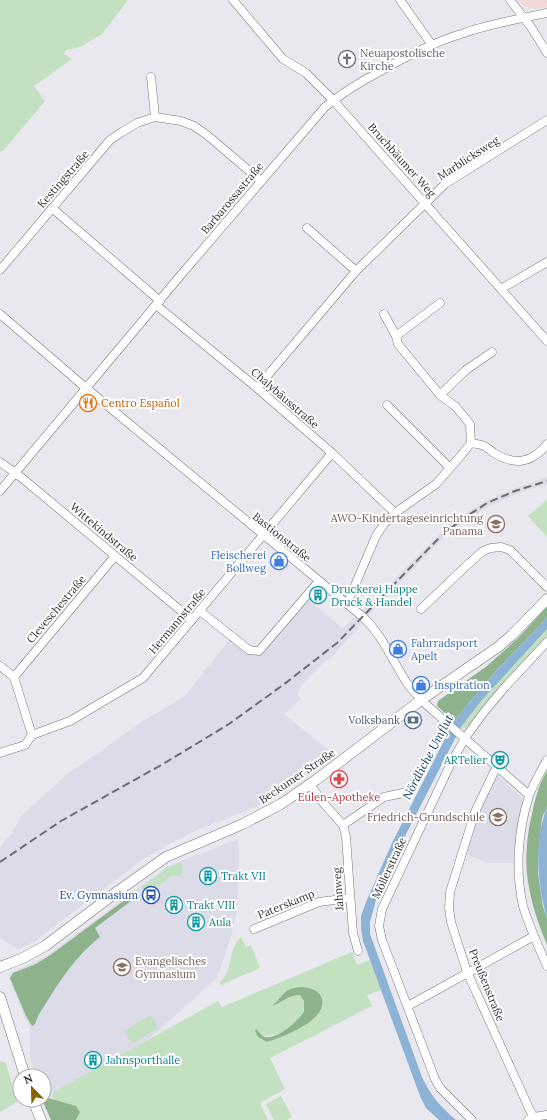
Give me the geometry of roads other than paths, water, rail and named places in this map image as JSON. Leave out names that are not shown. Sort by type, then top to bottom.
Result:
[{"type":"main road","name":"Beckumer Straße","points":[[0,967],[23,958],[45,946],[166,857],[262,815],[310,785],[421,700],[498,647],[512,635],[547,599]]},
{"type":"main road","points":[[0,997],[22,1068]]},
{"type":"main road","points":[[36,1108],[41,1120]]},
{"type":"street","name":"Bruchbäumer Weg","points":[[234,0],[283,58],[306,73],[333,100],[547,341]]},
{"type":"street","points":[[400,0],[432,44]]},
{"type":"street","points":[[510,0],[547,53]]},
{"type":"street","name":"Barbarossastraße","points":[[0,492],[314,118],[333,100],[398,61],[432,44],[461,34],[547,13]]},
{"type":"street","points":[[151,77],[155,117]]},
{"type":"street","name":"Kestingstraße","points":[[0,270],[110,140],[137,123],[155,117],[181,121],[194,126],[207,135],[261,181]]},
{"type":"street","name":"Marblicksweg","points":[[257,388],[356,272],[445,184],[547,120]]},
{"type":"street","name":"Chalybäusstraße","points":[[52,208],[158,303],[332,453],[395,512]]},
{"type":"street","points":[[307,228],[356,272]]},
{"type":"street","points":[[501,289],[547,262]]},
{"type":"street","points":[[396,336],[440,303]]},
{"type":"street","name":"Bastionstraße","points":[[0,314],[86,388],[374,628],[408,683],[421,700],[529,795]]},
{"type":"street","points":[[347,604],[376,536],[384,524],[395,512],[436,484],[471,443],[470,424],[456,407],[440,396],[398,344],[396,336],[384,314]]},
{"type":"street","points":[[440,396],[466,370],[492,352]]},
{"type":"street","points":[[387,405],[450,468]]},
{"type":"street","points":[[471,443],[484,446],[505,459],[512,461],[529,460],[547,444]]},
{"type":"street","name":"Hermannstraße","points":[[0,753],[26,745],[32,735],[70,721],[143,678],[332,453]]},
{"type":"street","name":"Wittekindstraße","points":[[0,462],[22,478],[192,620]]},
{"type":"street","points":[[421,609],[483,551],[491,548],[501,547],[510,550],[547,587]]},
{"type":"street","name":"Cleveschestraße","points":[[14,677],[115,556]]},
{"type":"street","points":[[200,611],[249,650],[259,651],[319,581]]},
{"type":"street","name":"Möllerstraße","points":[[472,1120],[440,1088],[435,1079],[380,935],[380,915],[463,736],[505,687],[547,642]]},
{"type":"street","points":[[0,666],[14,677],[32,735]]},
{"type":"street","points":[[547,760],[529,795],[522,829],[519,859],[523,905],[547,966]]},
{"type":"street","name":"Preußenstraße","points":[[498,768],[494,772],[475,812],[449,899],[448,908],[467,972],[530,1119]]},
{"type":"street","points":[[310,785],[343,825],[384,797],[403,793]]},
{"type":"street","name":"Jahnweg","points":[[343,825],[346,837],[353,933],[358,951]]},
{"type":"street","name":"Paterskamp","points":[[254,929],[319,902],[350,898]]},
{"type":"street","points":[[408,1006],[534,936]]},
{"type":"street","points":[[530,1119],[547,1115]]},
{"type":"water","points":[[547,618],[547,629],[481,701],[461,727],[402,842],[376,900],[370,922],[370,934],[422,1077],[436,1100],[456,1120],[439,1120],[426,1108],[420,1096],[363,941],[361,916],[393,841],[454,721],[496,671]]},
{"type":"water","points":[[547,806],[547,919],[541,891],[538,862],[540,834]]},
{"type":"railway","points":[[0,862],[61,821],[163,764],[229,724],[337,643],[438,539],[461,520],[487,503],[515,491],[547,481]]},
{"type":"place","name":"Neuapostolische Kirche","points":[[347,59]]},
{"type":"place","name":"Centro Español","points":[[88,403]]},
{"type":"place","name":"AWO-Kindertageseinrichtung Panama","points":[[496,524]]},
{"type":"place","name":"Fleischerei Bollweg","points":[[279,561]]},
{"type":"place","name":"Druckerei Happe Druck & Handel","points":[[318,595]]},
{"type":"place","name":"Fahrradsport Apelt","points":[[398,649]]},
{"type":"place","name":"Inspiration","points":[[421,685]]},
{"type":"place","name":"Volksbank","points":[[413,720]]},
{"type":"place","name":"ARTelier","points":[[500,760]]},
{"type":"place","name":"Eulen-Apotheke","points":[[339,779]]},
{"type":"place","name":"Friedrich-Grundschule","points":[[498,817]]},
{"type":"place","name":"Trakt VII","points":[[208,876]]},
{"type":"place","name":"Ev. Gymnasium","points":[[151,895]]},
{"type":"place","name":"Trakt VIII","points":[[174,905]]},
{"type":"place","name":"Aula","points":[[196,922]]},
{"type":"place","name":"Evangelisches Gymnasium","points":[[122,967]]},
{"type":"place","name":"Jahnsporthalle","points":[[93,1060]]},
{"type":"water label","name":"Nördliche Umflut","points":[[428,757]]}]
